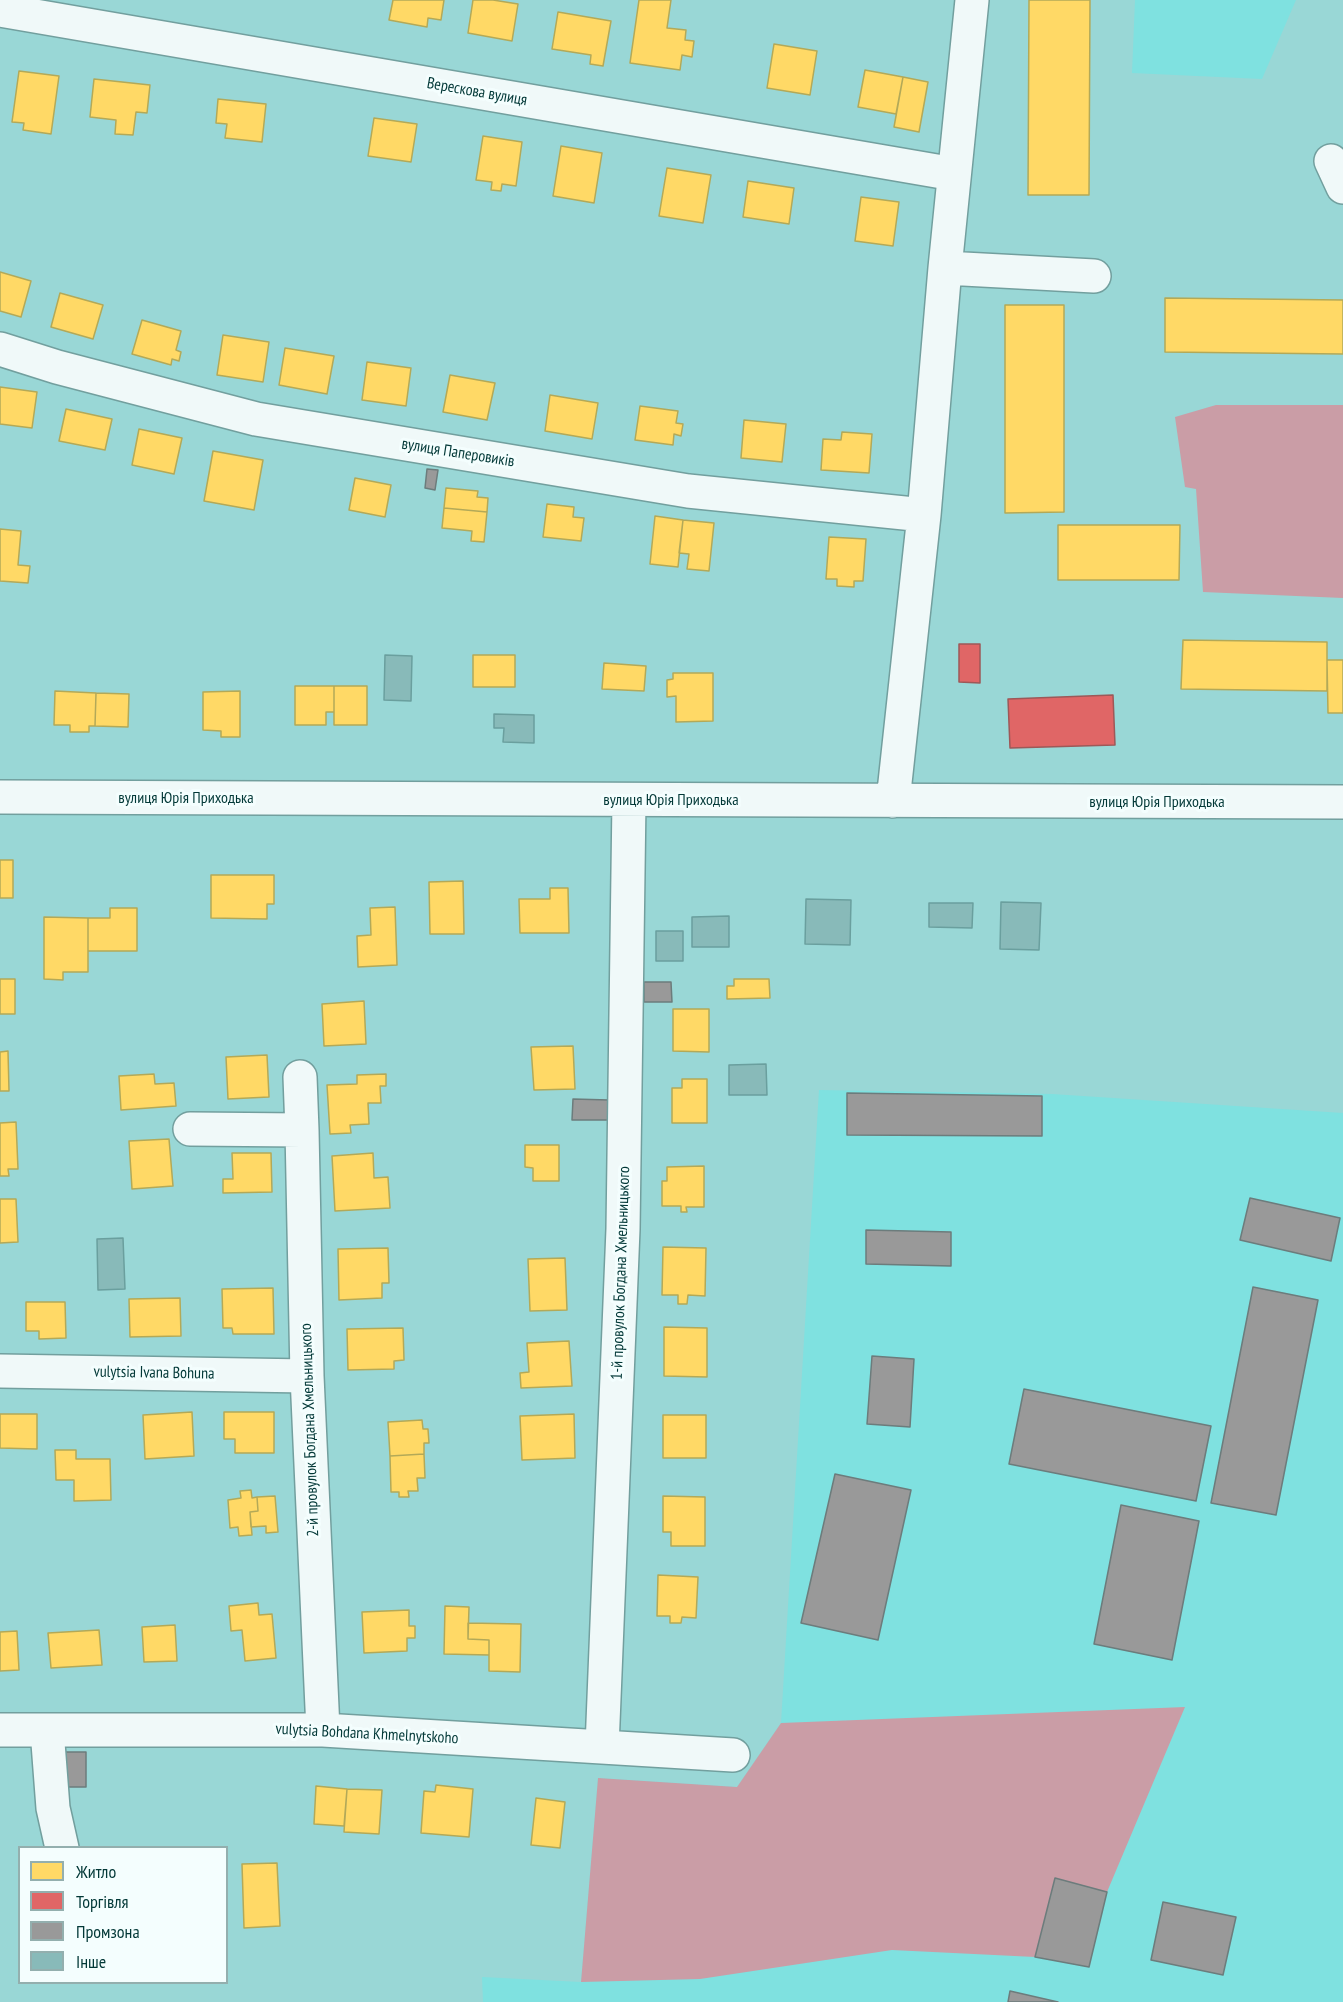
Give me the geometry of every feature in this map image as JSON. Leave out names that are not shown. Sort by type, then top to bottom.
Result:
[{"type":"street","points":[[893,801],[924,515],[945,268],[972,0]]},
{"type":"street","name":"Верескова вулиця","points":[[0,10],[954,174]]},
{"type":"street","points":[[945,268],[1094,276]]},
{"type":"street","name":"вулиця Паперовиків","points":[[0,350],[256,419],[687,491],[924,515]]},
{"type":"street","name":"вулиця Юрія Приходька","points":[[0,797],[1343,802]]},
{"type":"street","name":"1-й провулок Богдана Хмельницького","points":[[602,1747],[623,1230],[629,800]]},
{"type":"street","name":"2-й провулок Богдана Хмельницького","points":[[300,1077],[307,1376],[323,1730]]},
{"type":"street","points":[[190,1129],[302,1130]]},
{"type":"street","name":"vulytsia Ivana Bohuna","points":[[0,1371],[307,1376]]},
{"type":"street","name":"vulytsia Bohdana Khmelnytskoho","points":[[0,1730],[323,1730],[733,1755]]},
{"type":"street","points":[[47,1730],[53,1808],[62,1846]]},
{"type":"shaded area","points":[[1135,0],[1296,0],[1262,79],[1132,73]]},
{"type":"shaded area","points":[[1216,405],[1343,405],[1343,598],[1203,592],[1196,489],[1185,487],[1175,417]]},
{"type":"shaded area","points":[[819,1090],[1052,1094],[1343,1113],[1343,2002],[483,2002],[482,1977],[581,1982],[598,1778],[737,1787],[781,1723]]},
{"type":"shaded area","points":[[1185,1707],[1107,1892],[1055,1878],[1035,1957],[892,1950],[700,1979],[581,1982],[598,1778],[737,1787],[781,1723]]},
{"type":"building: Житло","points":[[393,0],[444,0],[441,20],[428,18],[427,27],[389,20]]},
{"type":"building: Житло","points":[[473,0],[518,4],[512,41],[468,33]]},
{"type":"building: Житло","points":[[639,0],[671,0],[667,28],[686,30],[685,40],[694,41],[692,57],[682,55],[680,70],[630,63]]},
{"type":"building: Житло","points":[[1029,0],[1090,0],[1089,195],[1028,195]]},
{"type":"building: Житло","points":[[558,12],[611,21],[603,66],[590,64],[591,55],[552,49]]},
{"type":"building: Житло","points":[[774,44],[817,51],[810,95],[767,88]]},
{"type":"building: Житло","points":[[865,70],[903,77],[896,114],[858,107]]},
{"type":"building: Житло","points":[[19,71],[59,76],[51,134],[23,130],[24,123],[12,122]]},
{"type":"building: Житло","points":[[903,77],[928,82],[919,132],[894,127]]},
{"type":"building: Житло","points":[[94,79],[150,85],[147,113],[136,112],[133,135],[115,134],[116,120],[90,117]]},
{"type":"building: Житло","points":[[218,99],[266,104],[262,142],[225,138],[227,124],[216,123]]},
{"type":"building: Житло","points":[[374,118],[417,124],[411,162],[368,156]]},
{"type":"building: Житло","points":[[483,136],[522,142],[516,186],[502,184],[501,191],[491,190],[492,182],[476,180]]},
{"type":"building: Житло","points":[[561,146],[602,153],[594,203],[553,196]]},
{"type":"building: Житло","points":[[667,168],[711,175],[703,223],[659,216]]},
{"type":"building: Житло","points":[[748,181],[794,188],[789,224],[743,217]]},
{"type":"building: Житло","points":[[861,197],[899,202],[893,246],[855,241]]},
{"type":"building: Житло","points":[[0,272],[31,281],[21,317],[0,311]]},
{"type":"building: Житло","points":[[60,293],[103,305],[93,339],[51,327]]},
{"type":"building: Житло","points":[[1165,298],[1343,300],[1343,354],[1165,352]]},
{"type":"building: Житло","points":[[1005,305],[1064,305],[1064,512],[1005,513]]},
{"type":"building: Житло","points":[[142,320],[181,331],[176,350],[181,352],[179,361],[172,359],[171,365],[132,354]]},
{"type":"building: Житло","points":[[223,335],[269,342],[263,382],[217,375]]},
{"type":"building: Житло","points":[[285,348],[334,356],[327,394],[279,385]]},
{"type":"building: Житло","points":[[367,362],[411,368],[406,406],[362,400]]},
{"type":"building: Житло","points":[[450,375],[495,383],[487,420],[443,412]]},
{"type":"building: Житло","points":[[0,387],[37,392],[32,428],[0,424]]},
{"type":"building: Житло","points":[[550,395],[598,403],[592,439],[545,431]]},
{"type":"building: Житло","points":[[640,406],[678,411],[676,423],[683,424],[681,436],[674,434],[673,445],[635,440]]},
{"type":"building: Житло","points":[[66,409],[112,419],[105,450],[59,441]]},
{"type":"building: Житло","points":[[744,420],[786,424],[782,462],[741,458]]},
{"type":"building: Житло","points":[[139,429],[182,438],[174,474],[132,465]]},
{"type":"building: Житло","points":[[842,432],[872,434],[869,473],[821,470],[823,439],[841,440]]},
{"type":"building: Житло","points":[[213,451],[263,460],[254,510],[204,501]]},
{"type":"building: Житло","points":[[355,478],[391,485],[385,517],[349,510]]},
{"type":"building: Житло","points":[[446,488],[478,491],[477,497],[488,498],[487,512],[444,508]]},
{"type":"building: Житло","points":[[547,504],[574,507],[573,517],[584,518],[581,541],[543,537]]},
{"type":"building: Житло","points":[[444,508],[487,512],[484,542],[471,541],[472,531],[442,528]]},
{"type":"building: Житло","points":[[655,516],[683,520],[678,567],[650,564]]},
{"type":"building: Житло","points":[[683,520],[714,523],[709,571],[687,569],[689,554],[679,553]]},
{"type":"building: Житло","points":[[1058,525],[1180,525],[1179,580],[1058,580]]},
{"type":"building: Житло","points":[[0,529],[21,531],[18,565],[30,566],[28,583],[0,581]]},
{"type":"building: Житло","points":[[829,537],[866,539],[863,581],[854,581],[854,587],[837,586],[837,579],[826,579]]},
{"type":"building: Житло","points":[[1183,640],[1327,642],[1327,691],[1181,689]]},
{"type":"building: Житло","points":[[473,655],[515,655],[515,687],[473,687]]},
{"type":"building: Житло","points":[[1327,660],[1343,660],[1343,713],[1328,713]]},
{"type":"building: Житло","points":[[604,663],[646,666],[644,691],[602,689]]},
{"type":"building: Житло","points":[[673,673],[713,673],[713,721],[676,722],[676,696],[667,697],[667,680],[673,679]]},
{"type":"building: Житло","points":[[295,686],[334,686],[334,712],[326,712],[326,725],[295,725]]},
{"type":"building: Житло","points":[[334,686],[367,686],[367,725],[334,725]]},
{"type":"building: Житло","points":[[55,691],[96,693],[95,726],[89,726],[89,732],[70,732],[70,725],[54,725]]},
{"type":"building: Житло","points":[[240,691],[240,737],[221,737],[221,731],[203,730],[203,692]]},
{"type":"building: Житло","points":[[96,693],[129,694],[128,727],[95,726]]},
{"type":"building: Житло","points":[[0,860],[13,860],[13,898],[0,898]]},
{"type":"building: Житло","points":[[211,875],[274,875],[274,904],[267,904],[267,919],[211,918]]},
{"type":"building: Житло","points":[[463,881],[464,934],[430,934],[429,882]]},
{"type":"building: Житло","points":[[550,888],[568,888],[569,933],[520,933],[519,899],[550,899]]},
{"type":"building: Житло","points":[[395,907],[397,965],[358,967],[357,936],[371,935],[370,908]]},
{"type":"building: Житло","points":[[110,908],[137,908],[137,951],[88,951],[88,918],[110,918]]},
{"type":"building: Житло","points":[[44,917],[88,918],[88,972],[63,972],[63,980],[44,979]]},
{"type":"building: Житло","points":[[0,979],[15,979],[15,1014],[0,1014]]},
{"type":"building: Житло","points":[[734,979],[769,979],[770,998],[727,999],[727,986],[734,986]]},
{"type":"building: Житло","points":[[364,1001],[366,1044],[324,1046],[322,1004]]},
{"type":"building: Житло","points":[[673,1009],[709,1009],[709,1052],[673,1051]]},
{"type":"building: Житло","points":[[573,1046],[575,1089],[534,1090],[531,1047]]},
{"type":"building: Житло","points":[[8,1051],[9,1091],[0,1091],[0,1052]]},
{"type":"building: Житло","points":[[267,1055],[269,1097],[228,1099],[226,1057]]},
{"type":"building: Житло","points":[[154,1074],[155,1084],[174,1083],[176,1106],[121,1110],[119,1076]]},
{"type":"building: Житло","points":[[386,1074],[386,1086],[380,1086],[381,1103],[368,1103],[369,1124],[350,1125],[351,1133],[330,1134],[327,1085],[357,1084],[357,1075]]},
{"type":"building: Житло","points":[[682,1079],[707,1079],[707,1123],[672,1123],[672,1088],[682,1088]]},
{"type":"building: Житло","points":[[16,1122],[18,1169],[8,1169],[9,1176],[0,1176],[0,1123]]},
{"type":"building: Житло","points":[[169,1139],[173,1186],[132,1189],[129,1141]]},
{"type":"building: Житло","points":[[525,1145],[559,1145],[559,1181],[533,1181],[533,1168],[525,1167]]},
{"type":"building: Житло","points":[[232,1153],[271,1153],[272,1192],[223,1193],[223,1179],[233,1179]]},
{"type":"building: Житло","points":[[373,1153],[374,1178],[388,1177],[390,1208],[335,1211],[332,1156]]},
{"type":"building: Житло","points":[[704,1166],[704,1207],[686,1207],[687,1212],[681,1212],[681,1206],[662,1206],[662,1181],[667,1181],[667,1167]]},
{"type":"building: Житло","points":[[0,1199],[16,1199],[18,1242],[0,1243]]},
{"type":"building: Житло","points":[[663,1247],[706,1248],[705,1296],[688,1295],[687,1304],[678,1304],[678,1295],[662,1295]]},
{"type":"building: Житло","points":[[388,1248],[389,1283],[382,1283],[382,1298],[339,1300],[338,1249]]},
{"type":"building: Житло","points":[[565,1258],[567,1310],[530,1311],[528,1259]]},
{"type":"building: Житло","points":[[273,1288],[274,1334],[233,1334],[232,1328],[223,1328],[222,1289]]},
{"type":"building: Житло","points":[[180,1298],[181,1336],[130,1337],[129,1299]]},
{"type":"building: Житло","points":[[26,1302],[65,1302],[66,1338],[39,1339],[39,1331],[26,1331]]},
{"type":"building: Житло","points":[[664,1327],[707,1328],[707,1377],[664,1376]]},
{"type":"building: Житло","points":[[403,1328],[404,1360],[394,1361],[394,1369],[348,1370],[347,1329]]},
{"type":"building: Житло","points":[[569,1341],[572,1386],[521,1388],[520,1373],[529,1372],[527,1343]]},
{"type":"building: Житло","points":[[192,1412],[194,1456],[145,1459],[143,1415]]},
{"type":"building: Житло","points":[[224,1412],[274,1412],[274,1453],[235,1453],[235,1439],[224,1439]]},
{"type":"building: Житло","points":[[0,1414],[37,1414],[37,1449],[0,1448]]},
{"type":"building: Житло","points":[[574,1414],[575,1458],[522,1460],[520,1416]]},
{"type":"building: Житло","points":[[663,1415],[706,1415],[706,1458],[663,1458]]},
{"type":"building: Житло","points":[[422,1420],[423,1429],[428,1429],[429,1443],[424,1443],[424,1454],[390,1456],[388,1422]]},
{"type":"building: Житло","points":[[55,1450],[76,1450],[76,1459],[110,1459],[111,1500],[74,1501],[74,1480],[56,1480]]},
{"type":"building: Житло","points":[[424,1454],[425,1478],[417,1478],[418,1491],[408,1491],[409,1497],[399,1497],[399,1492],[391,1492],[390,1456]]},
{"type":"building: Житло","points":[[251,1490],[252,1498],[257,1497],[258,1511],[250,1512],[252,1535],[239,1536],[238,1527],[230,1528],[228,1500],[241,1498],[240,1491]]},
{"type":"building: Житло","points":[[275,1496],[278,1532],[266,1533],[266,1526],[251,1527],[250,1512],[258,1511],[257,1497]]},
{"type":"building: Житло","points":[[663,1496],[705,1497],[705,1546],[671,1546],[671,1532],[663,1532]]},
{"type":"building: Житло","points":[[658,1575],[698,1577],[696,1618],[682,1617],[681,1623],[670,1623],[670,1616],[657,1616]]},
{"type":"building: Житло","points":[[258,1603],[259,1615],[272,1614],[276,1658],[245,1661],[242,1630],[231,1631],[229,1606]]},
{"type":"building: Житло","points":[[445,1606],[469,1607],[468,1639],[489,1640],[489,1655],[444,1654]]},
{"type":"building: Житло","points":[[409,1610],[409,1626],[415,1626],[415,1638],[407,1638],[407,1651],[364,1653],[362,1612]]},
{"type":"building: Житло","points":[[468,1623],[521,1624],[520,1672],[489,1671],[489,1640],[468,1639]]},
{"type":"building: Житло","points":[[175,1625],[177,1661],[144,1662],[142,1627]]},
{"type":"building: Житло","points":[[99,1630],[102,1665],[51,1668],[48,1633]]},
{"type":"building: Житло","points":[[17,1631],[19,1670],[0,1671],[0,1632]]},
{"type":"building: Житло","points":[[436,1785],[473,1789],[469,1837],[421,1833],[424,1791],[435,1792]]},
{"type":"building: Житло","points":[[316,1786],[347,1789],[344,1826],[314,1824]]},
{"type":"building: Житло","points":[[347,1789],[382,1790],[379,1834],[344,1832]]},
{"type":"building: Житло","points":[[536,1798],[565,1802],[560,1848],[531,1845]]},
{"type":"building: Житло","points":[[277,1863],[280,1926],[244,1928],[242,1864]]},
{"type":"building: Торгівля","points":[[959,644],[980,644],[980,683],[959,682]]},
{"type":"building: Торгівля","points":[[1113,695],[1115,745],[1010,748],[1008,699]]},
{"type":"building: Промзона","points":[[427,469],[438,470],[435,490],[425,488]]},
{"type":"building: Промзона","points":[[644,982],[671,982],[672,1002],[644,1002]]},
{"type":"building: Промзона","points":[[847,1093],[1042,1096],[1042,1136],[847,1135]]},
{"type":"building: Промзона","points":[[573,1099],[609,1100],[609,1120],[572,1120]]},
{"type":"building: Промзона","points":[[1250,1198],[1340,1218],[1331,1261],[1240,1240]]},
{"type":"building: Промзона","points":[[866,1230],[951,1232],[951,1266],[866,1264]]},
{"type":"building: Промзона","points":[[1253,1287],[1318,1300],[1276,1515],[1211,1503]]},
{"type":"building: Промзона","points":[[872,1356],[914,1359],[910,1427],[867,1424]]},
{"type":"building: Промзона","points":[[1024,1389],[1211,1426],[1196,1501],[1009,1464]]},
{"type":"building: Промзона","points":[[835,1474],[911,1490],[878,1640],[801,1623]]},
{"type":"building: Промзона","points":[[1121,1505],[1199,1521],[1172,1660],[1094,1644]]},
{"type":"building: Промзона","points":[[62,1752],[86,1752],[86,1787],[63,1787]]},
{"type":"building: Промзона","points":[[1055,1878],[1107,1892],[1089,1967],[1035,1957]]},
{"type":"building: Промзона","points":[[1163,1902],[1236,1917],[1223,1975],[1151,1960]]},
{"type":"building: Промзона","points":[[1010,1991],[1058,2002],[1008,2002]]},
{"type":"building: Інше","points":[[385,655],[412,656],[411,701],[384,700]]},
{"type":"building: Інше","points":[[494,714],[534,715],[534,743],[503,742],[504,728],[494,728]]},
{"type":"building: Інше","points":[[806,899],[851,900],[850,945],[805,944]]},
{"type":"building: Інше","points":[[1001,902],[1041,903],[1039,950],[1000,949]]},
{"type":"building: Інше","points":[[929,903],[973,903],[972,928],[929,927]]},
{"type":"building: Інше","points":[[729,916],[729,947],[692,947],[692,917]]},
{"type":"building: Інше","points":[[656,931],[683,931],[683,961],[656,961]]},
{"type":"building: Інше","points":[[766,1064],[767,1095],[729,1095],[729,1065]]},
{"type":"building: Інше","points":[[123,1238],[125,1289],[98,1290],[97,1239]]}]
